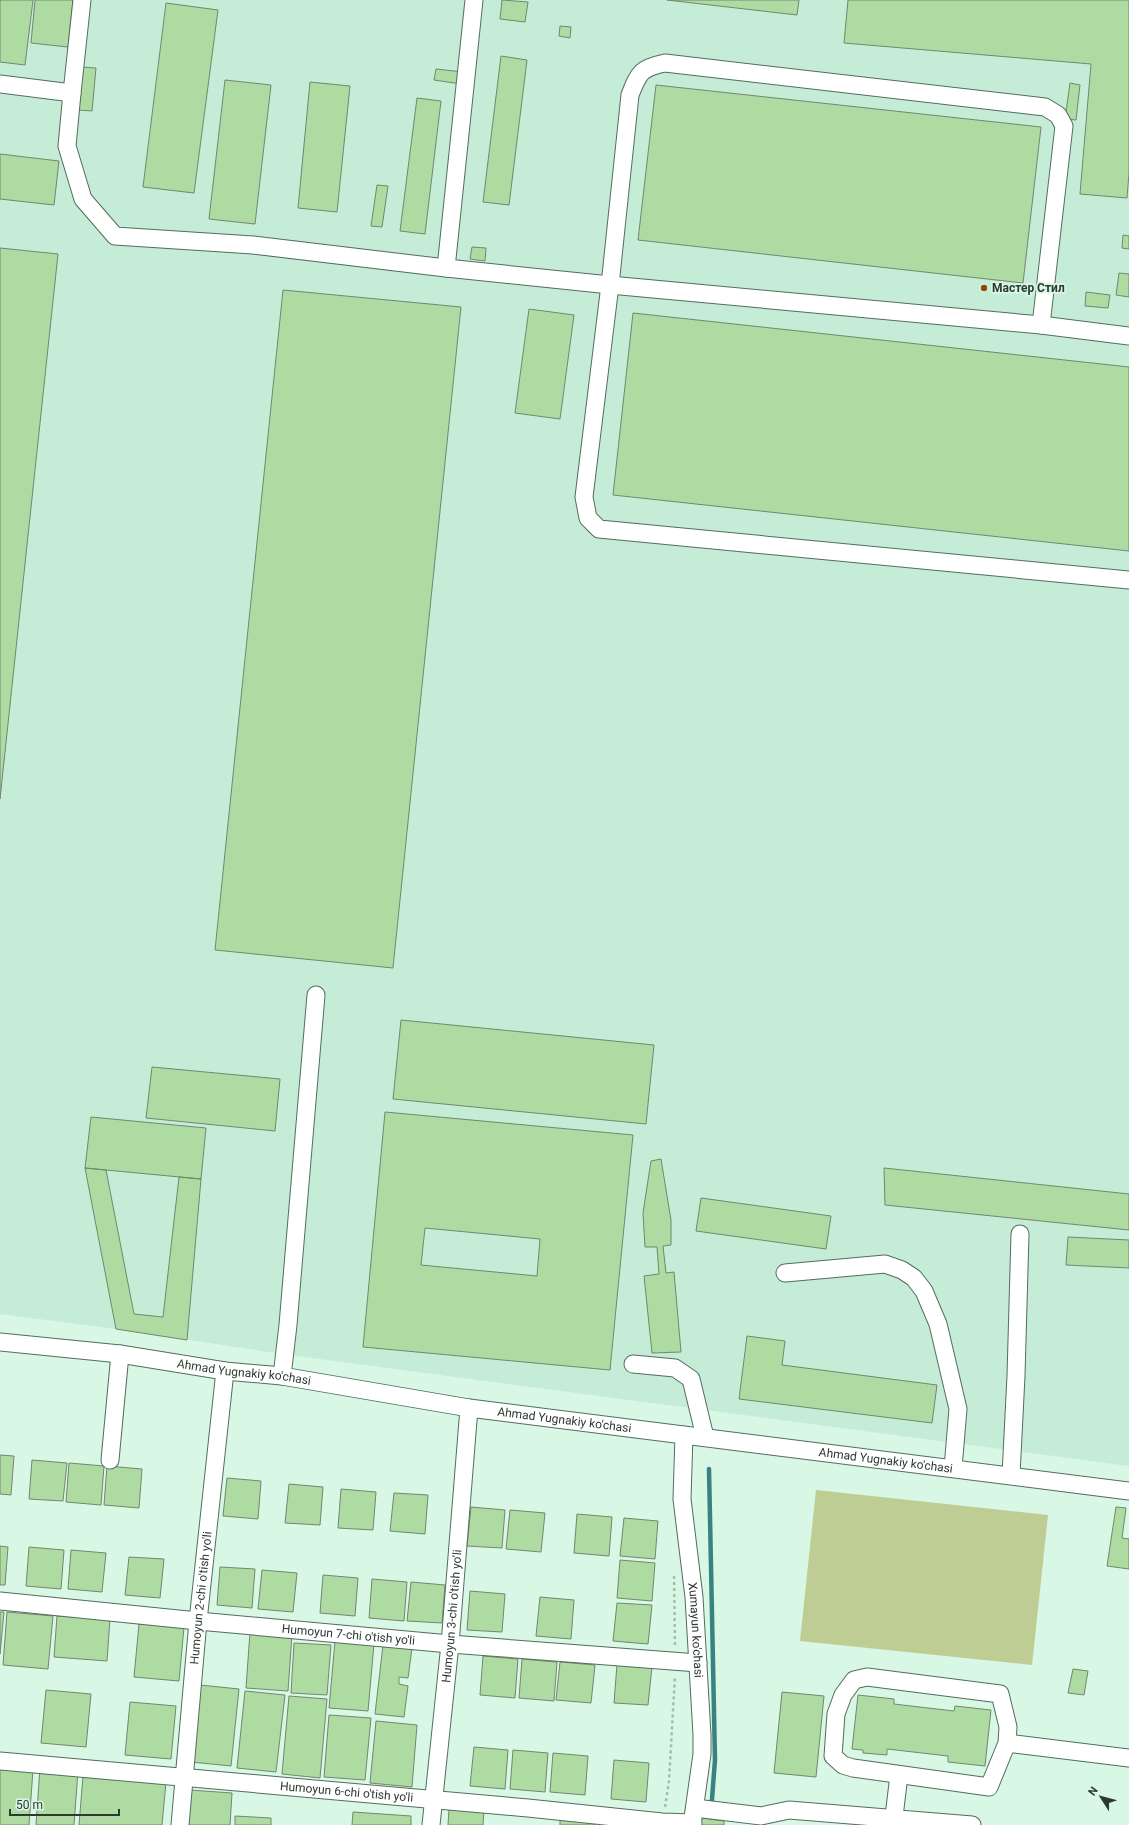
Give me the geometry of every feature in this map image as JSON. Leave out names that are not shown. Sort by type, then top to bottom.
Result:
[{"type":"street","points":[[82,0],[67,146],[83,199],[115,236],[252,245],[446,268],[610,285],[1041,325],[1129,336]]},
{"type":"street","points":[[446,268],[474,0]]},
{"type":"street","points":[[1041,325],[1064,126],[1058,114],[1045,107],[665,63],[648,67],[637,77],[630,95],[610,285],[584,497],[588,518],[599,529],[1129,580]]},
{"type":"street","points":[[0,84],[72,92]]},
{"type":"street","points":[[282,1376],[288,1325],[316,995]]},
{"type":"street","points":[[1011,1475],[1016,1376],[1020,1234]]},
{"type":"street","points":[[785,1273],[885,1264],[902,1270],[914,1278],[924,1291],[938,1324],[958,1409],[953,1468]]},
{"type":"street","name":"Ahmad Yugnakiy ko'chasi","points":[[0,1342],[120,1354],[225,1371],[282,1376],[469,1408],[1129,1491]]},
{"type":"street","points":[[110,1460],[120,1354]]},
{"type":"street","points":[[633,1364],[675,1368],[691,1379],[705,1438]]},
{"type":"street","name":"Humoyun 2-chi o'tish yo'li","points":[[180,1825],[198,1621],[225,1371]]},
{"type":"street","name":"Humoyun 3-chi o'tish yo'li","points":[[431,1825],[450,1644],[469,1408]]},
{"type":"street","name":"Xumayun ko'chasi","points":[[684,1435],[682,1499],[694,1597],[702,1754],[693,1819]]},
{"type":"street","name":"Humoyun 7-chi o'tish yo'li","points":[[0,1601],[450,1644],[675,1660],[698,1663]]},
{"type":"street","points":[[866,1677],[1000,1694],[1008,1727],[1007,1743],[989,1787],[853,1768],[843,1765],[833,1756],[836,1714],[843,1695],[854,1680],[866,1677]]},
{"type":"street","points":[[1007,1743],[1129,1758]]},
{"type":"street","name":"Humoyun 6-chi o'tish yo'li","points":[[0,1761],[662,1822],[761,1816],[790,1810],[894,1822],[972,1825]]},
{"type":"street","points":[[894,1822],[899,1775]]},
{"type":"path","points":[[662,1822],[669,1781],[675,1660],[674,1574]]},
{"type":"shaded area","points":[[0,0],[1129,0],[1129,1466],[282,1354],[116,1329],[0,1314]]},
{"type":"green space","points":[[816,1490],[1048,1515],[1032,1665],[800,1641]]},
{"type":"building","points":[[0,0],[33,0],[25,65],[0,62]]},
{"type":"building","points":[[35,0],[73,0],[68,47],[31,43]]},
{"type":"building","points":[[502,0],[528,2],[525,22],[500,19]]},
{"type":"building","points":[[667,0],[799,0],[797,15]]},
{"type":"building","points":[[848,0],[1129,0],[1129,173],[1127,198],[1080,194],[1091,64],[844,43]]},
{"type":"building","points":[[166,3],[218,10],[194,193],[143,187]]},
{"type":"building","points":[[560,26],[571,27],[570,38],[559,36]]},
{"type":"building","points":[[501,56],[527,60],[509,205],[483,202]]},
{"type":"building","points":[[82,67],[96,68],[92,111],[78,110]]},
{"type":"building","points":[[436,69],[463,72],[461,84],[434,80]]},
{"type":"building","points":[[225,80],[271,85],[255,224],[209,219]]},
{"type":"building","points":[[310,82],[350,86],[337,212],[298,208]]},
{"type":"building","points":[[1070,83],[1080,85],[1076,120],[1065,119]]},
{"type":"building","points":[[656,85],[1041,127],[1023,283],[638,240]]},
{"type":"building","points":[[417,98],[441,101],[425,234],[400,231]]},
{"type":"building","points":[[0,154],[59,161],[54,205],[0,199]]},
{"type":"building","points":[[377,185],[388,186],[382,227],[371,226]]},
{"type":"building","points":[[1123,235],[1129,236],[1129,249],[1122,248]]},
{"type":"building","points":[[472,247],[486,248],[485,261],[470,259]]},
{"type":"building","points":[[0,248],[58,254],[0,799]]},
{"type":"building","points":[[1119,273],[1129,274],[1129,297],[1116,295]]},
{"type":"building","points":[[283,290],[461,307],[393,968],[215,950]]},
{"type":"building","points":[[1086,292],[1110,295],[1108,308],[1085,306]]},
{"type":"building","points":[[529,309],[574,315],[560,419],[515,413]]},
{"type":"building","points":[[633,313],[1129,367],[1129,551],[613,495]]},
{"type":"building","points":[[401,1020],[654,1045],[646,1124],[393,1099]]},
{"type":"building","points":[[152,1067],[280,1079],[275,1131],[146,1118]]},
{"type":"building","points":[[385,1112],[633,1135],[610,1370],[363,1347]],"holes":[[[425,1228],[540,1239],[537,1276],[421,1265]]]},
{"type":"building","points":[[91,1117],[206,1128],[201,1179],[85,1168]]},
{"type":"building","points":[[661,1159],[671,1220],[671,1245],[663,1246],[666,1273],[674,1272],[681,1352],[652,1353],[644,1276],[659,1274],[657,1247],[645,1247],[643,1213],[651,1161]]},
{"type":"building","points":[[85,1168],[106,1170],[134,1314],[163,1317],[179,1177],[201,1179],[187,1340],[116,1329]]},
{"type":"building","points":[[884,1168],[1129,1194],[1129,1230],[885,1205]]},
{"type":"building","points":[[701,1198],[831,1216],[826,1249],[696,1231]]},
{"type":"building","points":[[1068,1237],[1129,1240],[1129,1268],[1066,1265]]},
{"type":"building","points":[[747,1336],[785,1341],[782,1365],[937,1385],[932,1423],[739,1399]]},
{"type":"building","points":[[0,1455],[14,1456],[11,1495],[0,1494]]},
{"type":"building","points":[[32,1460],[67,1463],[63,1501],[29,1499]]},
{"type":"building","points":[[69,1463],[104,1466],[101,1505],[66,1502]]},
{"type":"building","points":[[107,1466],[142,1469],[139,1508],[104,1505]]},
{"type":"building","points":[[227,1478],[261,1481],[258,1519],[223,1516]]},
{"type":"building","points":[[289,1484],[323,1487],[320,1525],[285,1523]]},
{"type":"building","points":[[341,1489],[376,1492],[373,1530],[338,1528]]},
{"type":"building","points":[[394,1493],[428,1495],[425,1534],[390,1531]]},
{"type":"building","points":[[471,1507],[505,1510],[502,1548],[467,1546]]},
{"type":"building","points":[[1116,1507],[1126,1508],[1122,1538],[1129,1539],[1129,1569],[1107,1566]]},
{"type":"building","points":[[510,1510],[545,1513],[541,1552],[506,1549]]},
{"type":"building","points":[[577,1514],[612,1517],[609,1556],[574,1553]]},
{"type":"building","points":[[624,1518],[658,1521],[655,1559],[620,1556]]},
{"type":"building","points":[[0,1546],[8,1547],[5,1585],[0,1585]]},
{"type":"building","points":[[29,1547],[64,1550],[61,1589],[26,1586]]},
{"type":"building","points":[[71,1550],[106,1553],[102,1592],[68,1589]]},
{"type":"building","points":[[129,1557],[164,1559],[160,1598],[125,1595]]},
{"type":"building","points":[[620,1560],[655,1563],[652,1601],[617,1598]]},
{"type":"building","points":[[220,1567],[255,1569],[252,1608],[217,1605]]},
{"type":"building","points":[[262,1570],[297,1573],[293,1612],[258,1609]]},
{"type":"building","points":[[323,1575],[358,1578],[355,1616],[320,1613]]},
{"type":"building","points":[[372,1579],[407,1582],[404,1621],[369,1618]]},
{"type":"building","points":[[411,1582],[445,1585],[442,1623],[407,1621]]},
{"type":"building","points":[[470,1591],[505,1594],[502,1632],[467,1630]]},
{"type":"building","points":[[540,1597],[574,1600],[571,1639],[536,1636]]},
{"type":"building","points":[[617,1603],[652,1605],[648,1644],[613,1641]]},
{"type":"building","points":[[0,1612],[4,1612],[0,1654]]},
{"type":"building","points":[[7,1612],[53,1616],[48,1669],[3,1665]]},
{"type":"building","points":[[57,1616],[110,1619],[107,1661],[54,1657]]},
{"type":"building","points":[[139,1624],[184,1627],[179,1681],[134,1677]]},
{"type":"building","points":[[250,1632],[292,1635],[288,1691],[246,1688]]},
{"type":"building","points":[[335,1641],[374,1644],[368,1711],[329,1708]]},
{"type":"building","points":[[294,1643],[331,1645],[327,1695],[291,1693]]},
{"type":"building","points":[[383,1645],[412,1648],[408,1678],[399,1677],[399,1684],[408,1686],[404,1717],[375,1714]]},
{"type":"building","points":[[483,1656],[518,1659],[515,1698],[480,1695]]},
{"type":"building","points":[[522,1659],[557,1662],[554,1701],[519,1698]]},
{"type":"building","points":[[560,1662],[595,1665],[591,1703],[556,1700]]},
{"type":"building","points":[[617,1664],[652,1667],[648,1705],[614,1703]]},
{"type":"building","points":[[1073,1669],[1088,1671],[1084,1695],[1068,1693]]},
{"type":"building","points":[[200,1685],[239,1689],[231,1766],[191,1762]]},
{"type":"building","points":[[46,1690],[91,1694],[86,1747],[41,1743]]},
{"type":"building","points":[[245,1691],[285,1695],[276,1772],[237,1768]]},
{"type":"building","points":[[782,1692],[824,1696],[816,1777],[774,1773]]},
{"type":"building","points":[[858,1695],[894,1699],[894,1704],[954,1711],[955,1706],[991,1710],[985,1766],[948,1762],[948,1756],[887,1749],[887,1755],[863,1753],[863,1750],[852,1749]]},
{"type":"building","points":[[289,1696],[327,1699],[320,1778],[282,1774]]},
{"type":"building","points":[[130,1702],[176,1706],[171,1759],[125,1755]]},
{"type":"building","points":[[329,1715],[371,1718],[365,1780],[324,1777]]},
{"type":"building","points":[[376,1721],[417,1725],[412,1787],[370,1783]]},
{"type":"building","points":[[474,1747],[508,1750],[505,1789],[470,1786]]},
{"type":"building","points":[[513,1750],[548,1753],[545,1792],[510,1789]]},
{"type":"building","points":[[553,1753],[588,1756],[585,1795],[550,1792]]},
{"type":"building","points":[[614,1760],[649,1763],[646,1802],[611,1799]]},
{"type":"building","points":[[0,1767],[33,1770],[29,1825],[0,1825]]},
{"type":"building","points":[[40,1768],[78,1771],[74,1825],[36,1825]]},
{"type":"building","points":[[83,1776],[166,1782],[162,1825],[79,1825]]},
{"type":"building","points":[[190,1790],[232,1793],[230,1825],[188,1825]]},
{"type":"building","points":[[449,1809],[484,1811],[483,1825],[448,1825]]},
{"type":"building","points":[[353,1812],[411,1816],[411,1825],[352,1825]]},
{"type":"building","points":[[235,1816],[271,1818],[271,1825],[235,1825]]},
{"type":"building","points":[[702,1818],[724,1821],[724,1825],[701,1825]]},
{"type":"building","points":[[560,1819],[595,1822],[595,1825],[560,1825]]},
{"type":"waterway","points":[[709,1469],[715,1760],[710,1825]]},
{"type":"place","name":"Мастер Стил","points":[[984,288]]}]
